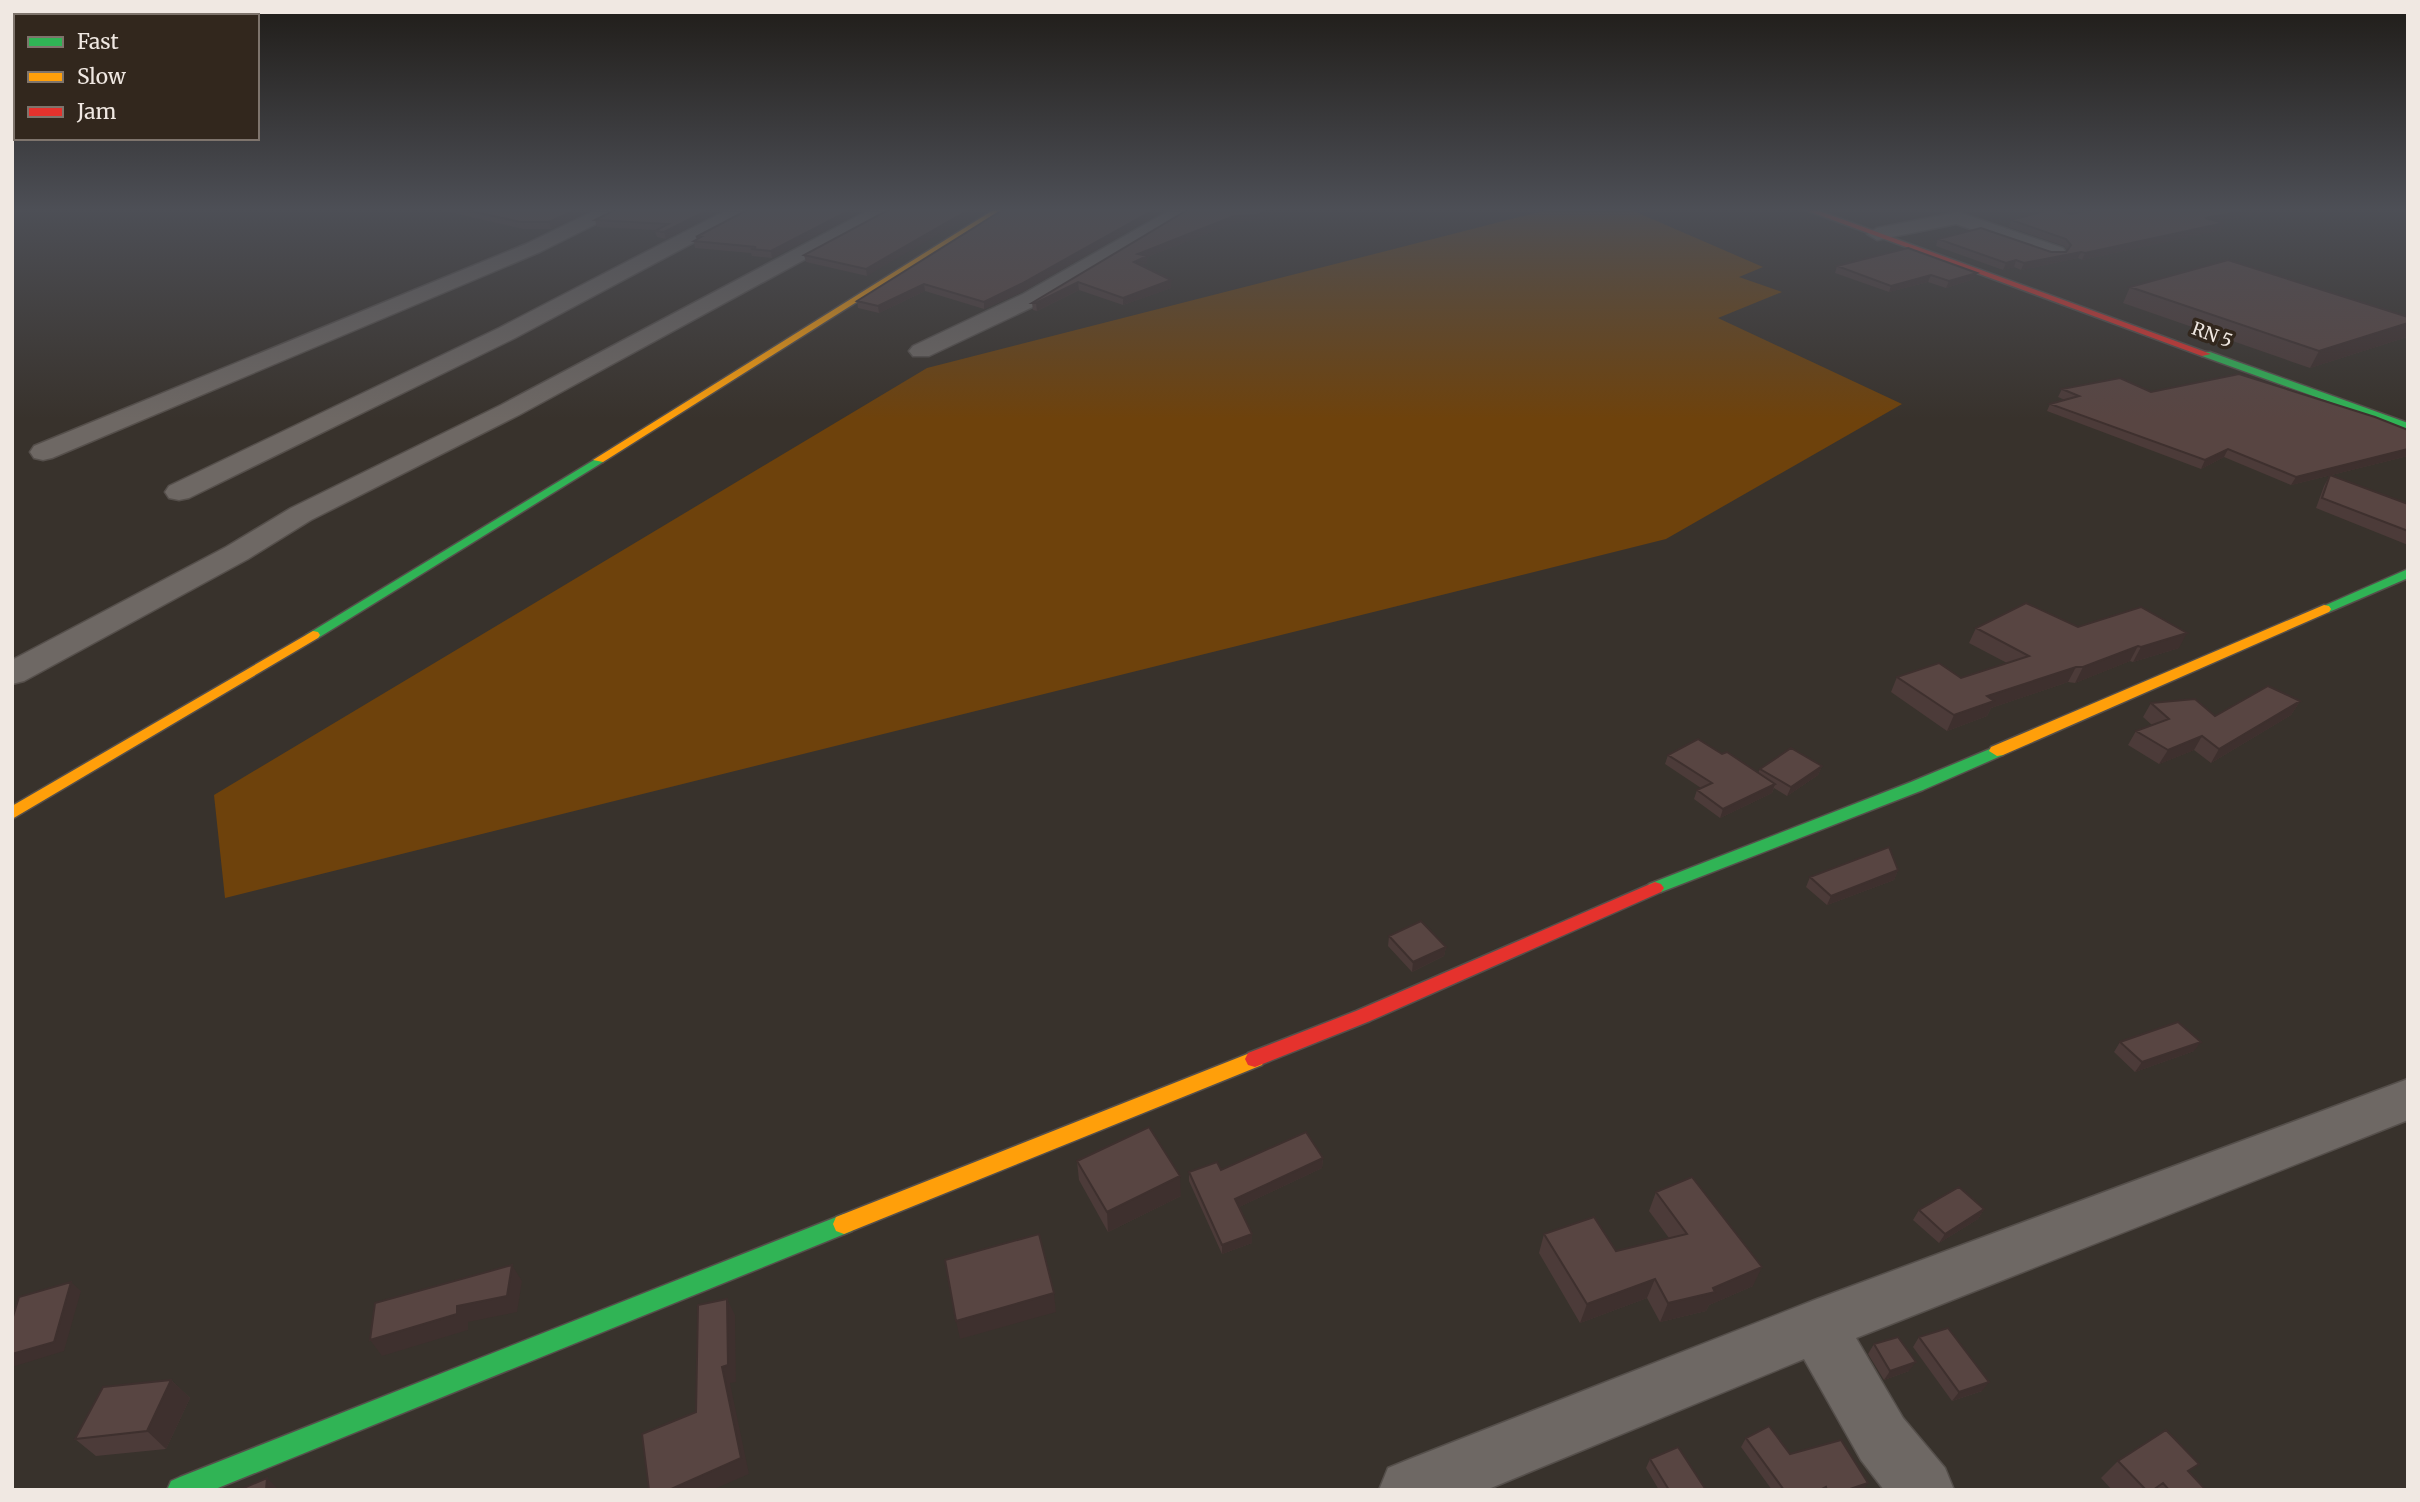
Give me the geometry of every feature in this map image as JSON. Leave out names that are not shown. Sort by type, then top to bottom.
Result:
[{"type":"street","points":[[43,452],[458,279]]},
{"type":"street","points":[[179,492],[507,333],[610,279]]},
{"type":"street","points":[[12,674],[248,547],[301,514],[510,410],[754,279]]},
{"type":"street","points":[[12,814],[307,639],[695,402],[883,279]]},
{"type":"street","points":[[921,351],[1031,299],[1065,279]]},
{"type":"street","name":"RN 5","points":[[2001,279],[2408,427]]},
{"type":"street","points":[[180,1490],[1363,1016],[1624,900],[1917,786],[2408,573]]},
{"type":"street","points":[[1414,1489],[1817,1326],[2408,1099]]},
{"type":"street","points":[[1817,1326],[1882,1439],[1923,1490]]},
{"type":"shaded area","points":[[1276,279],[1745,279],[1782,292],[1718,318],[1902,404],[1666,539],[225,898],[214,795],[927,368]]},
{"type":"building","points":[[892,279],[1030,279],[984,302],[924,284],[878,306],[857,301]]},
{"type":"building","points":[[1072,279],[1171,280],[1123,298],[1078,282],[1032,303]]},
{"type":"building","points":[[1872,279],[1916,279],[1891,286]]},
{"type":"building","points":[[2159,279],[2288,279],[2408,317],[2408,323],[2319,351],[2130,287]]},
{"type":"building","points":[[2239,374],[2408,430],[2408,449],[2296,477],[2228,449],[2205,460],[2050,404],[2079,396],[2062,389],[2120,378],[2151,392]]},
{"type":"building","points":[[2330,475],[2408,504],[2408,531],[2322,498]]},
{"type":"building","points":[[2026,603],[2078,627],[2141,607],[2187,633],[2138,646],[2083,667],[1987,696],[1994,701],[1954,715],[1897,677],[1939,663],[1961,678],[2029,656],[1976,628]]},
{"type":"building","points":[[2268,686],[2300,701],[2219,749],[2202,736],[2168,750],[2136,731],[2169,719],[2151,703],[2195,699],[2215,716]]},
{"type":"building","points":[[1698,739],[1722,754],[1727,752],[1775,784],[1723,809],[1697,790],[1712,783],[1668,755]]},
{"type":"building","points":[[1791,748],[1822,766],[1791,787],[1760,769]]},
{"type":"building","points":[[1889,847],[1898,870],[1831,896],[1810,877]]},
{"type":"building","points":[[1421,921],[1446,947],[1413,962],[1389,936]]},
{"type":"building","points":[[2178,1022],[2201,1042],[2142,1062],[2120,1042]]},
{"type":"building","points":[[1149,1127],[1180,1176],[1107,1212],[1077,1161]]},
{"type":"building","points":[[1306,1132],[1323,1158],[1235,1199],[1252,1234],[1222,1245],[1189,1172],[1217,1162],[1221,1170]]},
{"type":"building","points":[[1692,1177],[1762,1267],[1713,1288],[1715,1292],[1668,1303],[1655,1279],[1587,1304],[1544,1234],[1594,1217],[1616,1251],[1687,1234],[1656,1192]]},
{"type":"building","points":[[1959,1187],[1984,1209],[1945,1234],[1919,1210]]},
{"type":"building","points":[[1039,1234],[1054,1293],[956,1321],[945,1260]]},
{"type":"building","points":[[512,1265],[507,1296],[457,1306],[457,1314],[370,1340],[375,1303]]},
{"type":"building","points":[[71,1282],[54,1342],[12,1354],[12,1320],[19,1297]]},
{"type":"building","points":[[727,1299],[728,1365],[722,1367],[741,1458],[669,1490],[649,1490],[642,1434],[696,1412],[698,1305]]},
{"type":"building","points":[[1948,1328],[1989,1382],[1959,1392],[1919,1337]]},
{"type":"building","points":[[1898,1337],[1916,1362],[1890,1371],[1874,1344]]},
{"type":"building","points":[[171,1380],[147,1431],[75,1439],[103,1387]]},
{"type":"building","points":[[1769,1426],[1790,1454],[1841,1440],[1868,1483],[1847,1490],[1827,1490],[1826,1487],[1820,1490],[1784,1490],[1746,1438]]},
{"type":"building","points":[[2166,1430],[2199,1464],[2188,1471],[2206,1490],[2169,1490],[2163,1483],[2153,1490],[2146,1490],[2118,1461]]},
{"type":"building","points":[[1678,1447],[1706,1490],[1669,1490],[1650,1459]]},
{"type":"building","points":[[267,1478],[266,1490],[239,1490]]},
{"type":"traffic: fast","points":[[2206,354],[2408,427]]},
{"type":"traffic: fast","points":[[313,635],[599,460]]},
{"type":"traffic: fast","points":[[2324,609],[2408,573]]},
{"type":"traffic: fast","points":[[1655,888],[1917,786],[1997,751]]},
{"type":"traffic: fast","points":[[180,1490],[844,1224]]},
{"type":"traffic: slow","points":[[599,460],[886,279]]},
{"type":"traffic: slow","points":[[1997,751],[2324,609]]},
{"type":"traffic: slow","points":[[12,814],[313,635]]},
{"type":"traffic: slow","points":[[844,1224],[1255,1059]]},
{"type":"traffic: jam","points":[[2000,279],[2206,354]]},
{"type":"traffic: jam","points":[[1255,1059],[1363,1016],[1655,888]]}]
